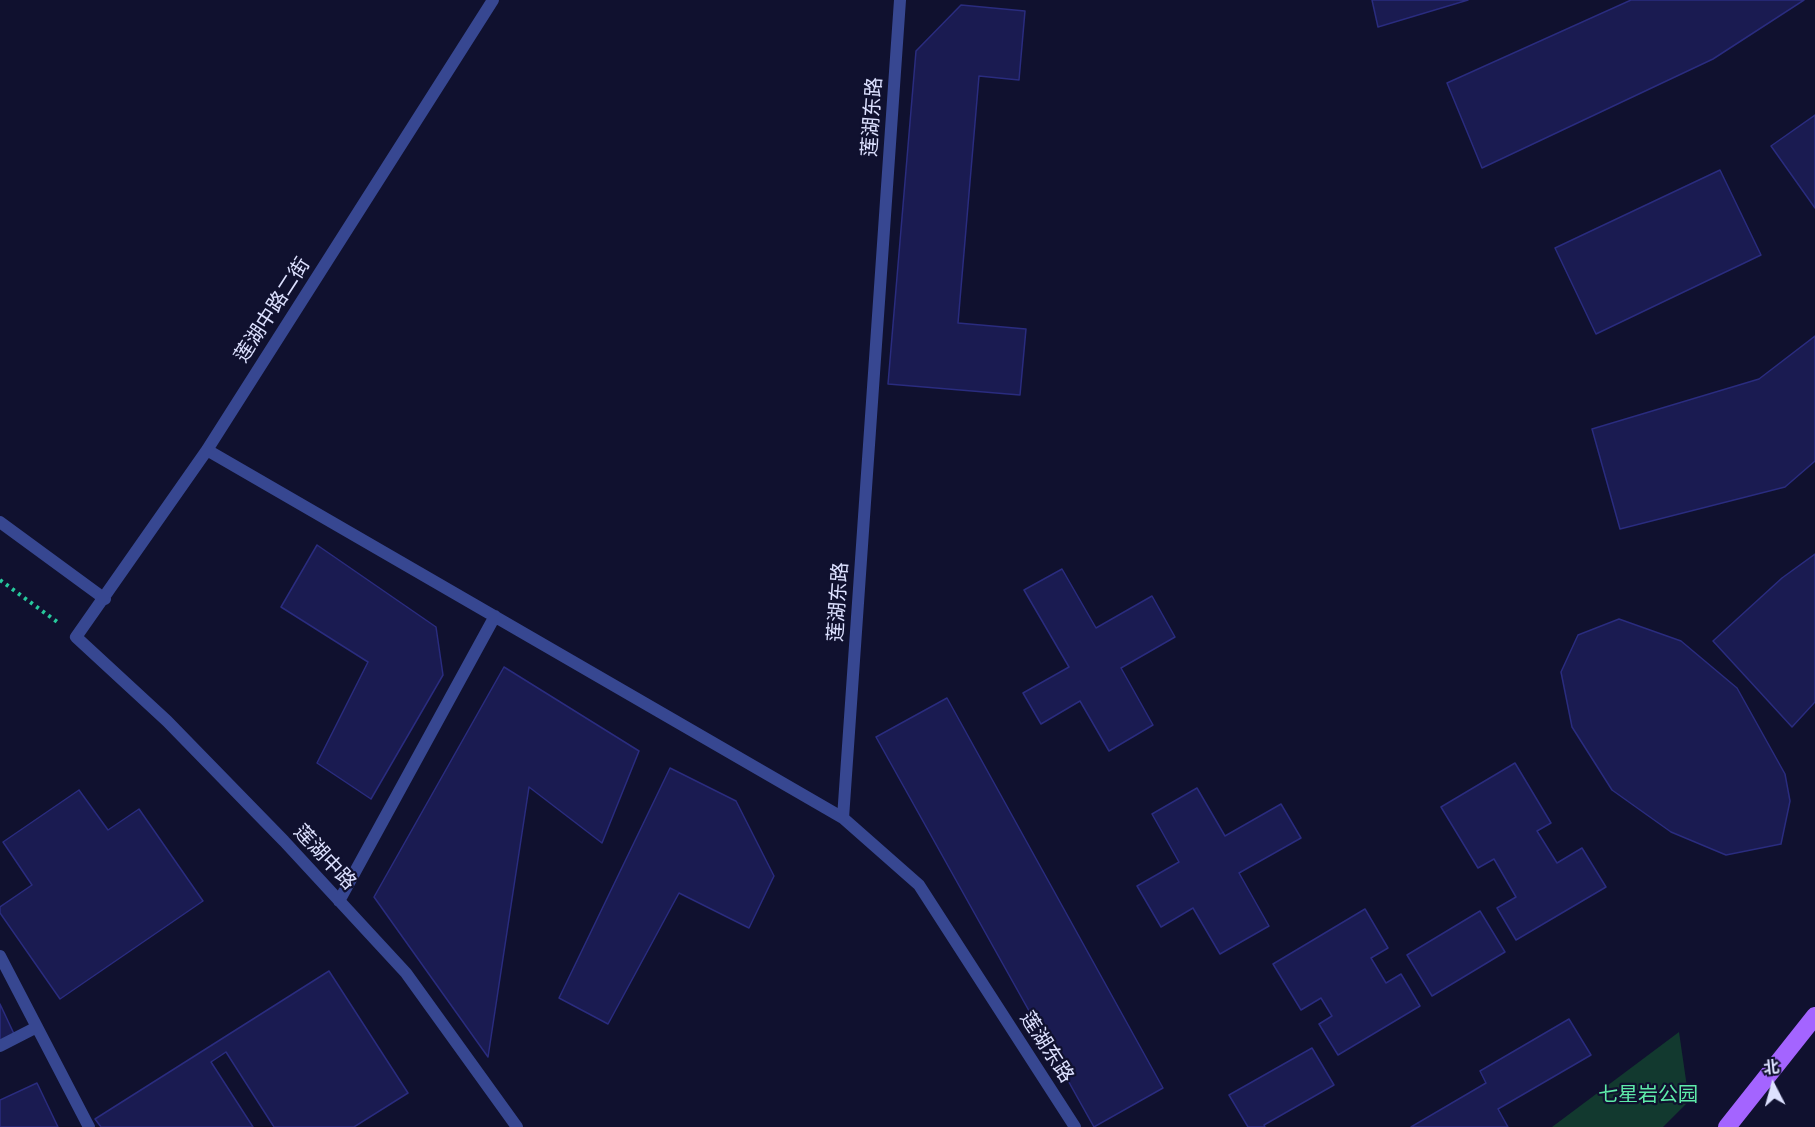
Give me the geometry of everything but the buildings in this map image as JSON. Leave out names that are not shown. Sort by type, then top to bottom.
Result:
[{"type":"main road","points":[[1727,1127],[1815,1016]]},
{"type":"street","name":"莲湖中路二街","points":[[76,637],[105,599],[207,450],[493,0]]},
{"type":"street","name":"莲湖东路","points":[[900,0],[843,818],[919,885],[1076,1127]]},
{"type":"street","points":[[207,450],[843,818]]},
{"type":"street","points":[[0,522],[105,599]]},
{"type":"street","points":[[339,901],[495,616]]},
{"type":"street","name":"莲湖中路","points":[[76,637],[167,721],[406,973],[517,1127]]},
{"type":"street","points":[[0,956],[89,1127]]},
{"type":"street","points":[[0,1046],[37,1027]]},
{"type":"path","points":[[0,580],[76,637]]},
{"type":"green space","name":"七星岩公园","points":[[1679,1032],[1689,1101],[1663,1127],[1552,1127]]}]
